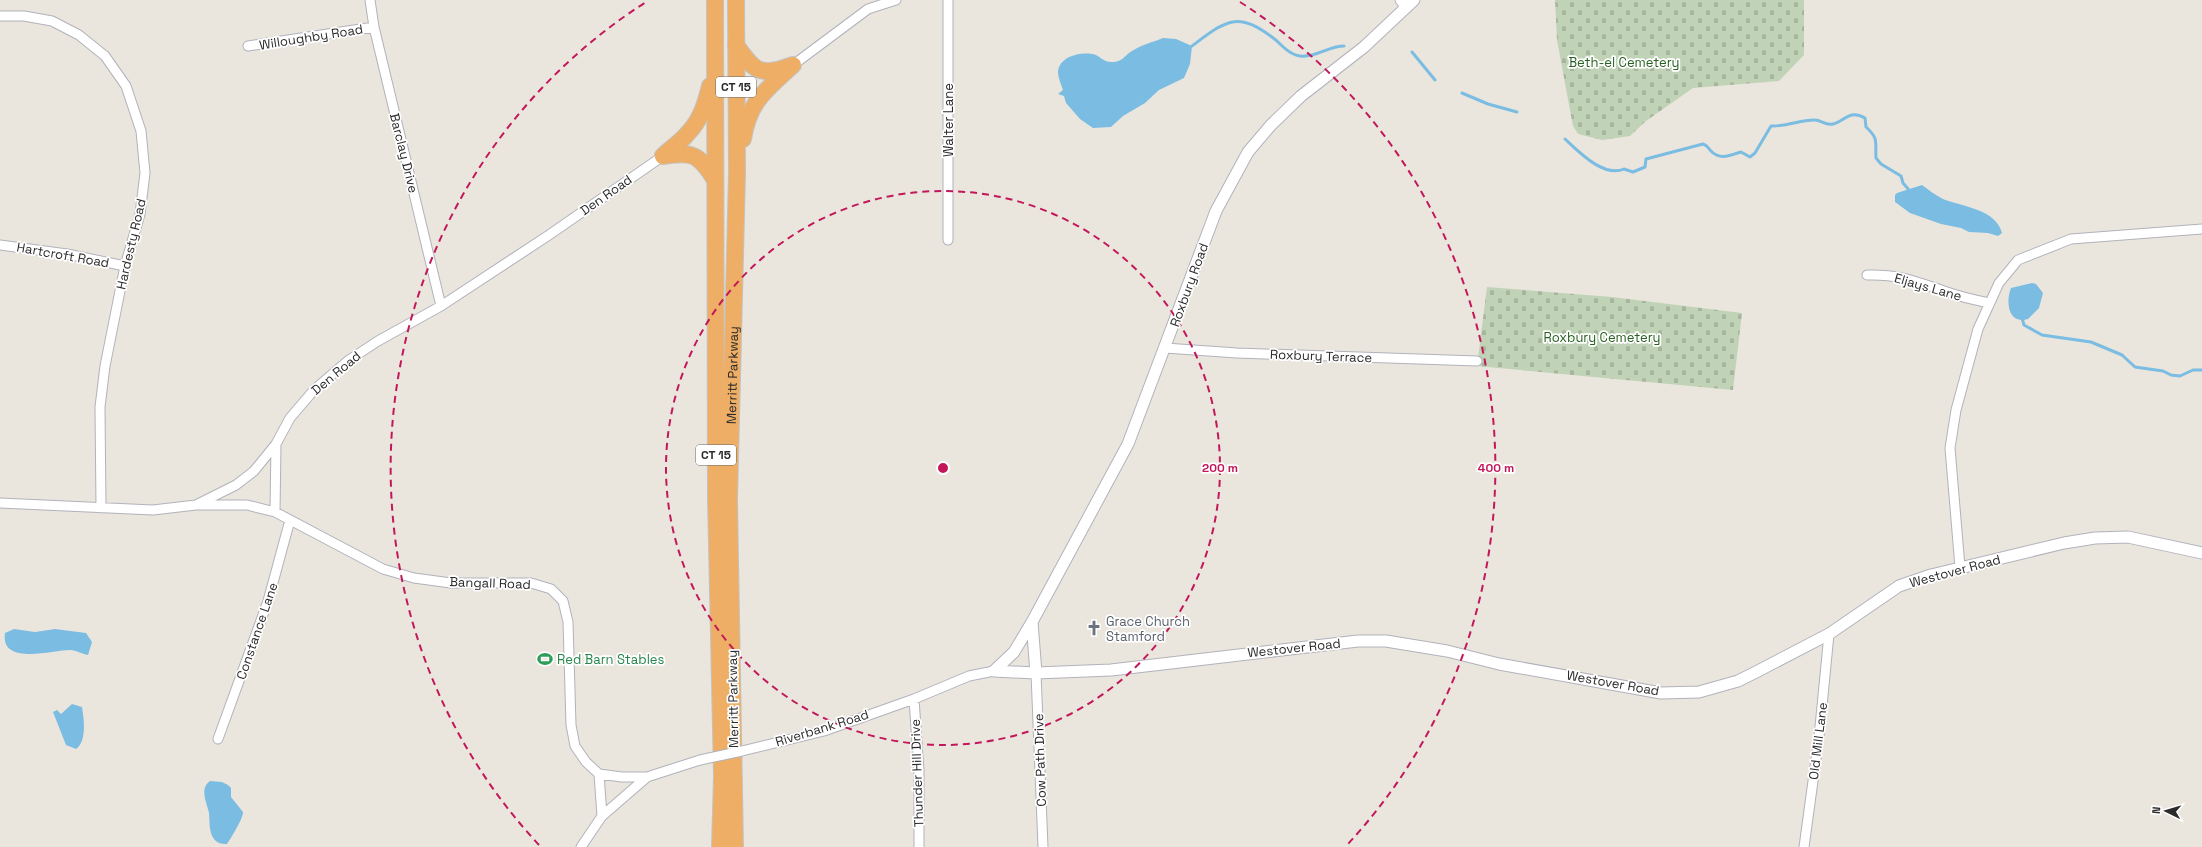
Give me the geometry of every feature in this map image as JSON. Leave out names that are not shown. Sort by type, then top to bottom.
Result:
[{"type":"highway","name":"Merritt Parkway","points":[[715,0],[716,498],[722,776],[720,847]]},
{"type":"highway","name":"Merritt Parkway","points":[[735,847],[729,500],[737,174],[736,0]]},
{"type":"highway","points":[[736,45],[748,63],[763,72],[774,72],[793,65]]},
{"type":"highway","points":[[663,156],[688,134],[697,122],[708,94],[715,62]]},
{"type":"highway","points":[[737,174],[745,126],[752,106],[763,93],[793,65]]},
{"type":"highway","points":[[663,156],[687,153],[694,155],[704,162],[715,180]]},
{"type":"street","name":"Barclay Drive","points":[[370,0],[374,27],[441,306]]},
{"type":"street","points":[[793,65],[868,9],[896,0]]},
{"type":"street","name":"Walter Lane","points":[[948,0],[948,240]]},
{"type":"street","name":"Roxbury Road","points":[[994,671],[1014,652],[1032,622],[1128,444],[1216,211],[1248,152],[1285,110],[1364,47],[1403,4],[1414,0]]},
{"type":"street","name":"Hardesty Road","points":[[0,16],[24,16],[52,21],[79,35],[105,56],[126,86],[141,131],[145,173],[140,214],[125,266],[113,319],[100,407],[101,508]]},
{"type":"street","name":"Willoughby Road","points":[[248,46],[374,27]]},
{"type":"street","name":"Den Road","points":[[0,503],[153,510],[196,506],[236,485],[254,471],[276,444],[290,418],[314,390],[349,360],[378,340],[441,306],[549,235],[663,156]]},
{"type":"street","points":[[1960,567],[1950,448],[1956,410],[1978,329],[1999,283],[2018,260],[2071,239],[2202,229]]},
{"type":"street","name":"Hartcroft Road","points":[[0,245],[60,253],[125,266]]},
{"type":"street","name":"Eljays Lane","points":[[1867,275],[1883,274],[1909,278],[1948,293],[1989,303]]},
{"type":"street","name":"Roxbury Terrace","points":[[1165,348],[1237,353],[1477,361]]},
{"type":"street","points":[[275,512],[276,444]]},
{"type":"street","name":"Bangall Road","points":[[196,506],[247,505],[275,512],[383,569],[414,578],[451,583],[531,583],[551,589],[563,601],[568,622],[571,725],[575,746],[586,762],[599,774]]},
{"type":"street","name":"Constance Lane","points":[[218,739],[268,601],[290,520]]},
{"type":"street","name":"Westover Road","points":[[994,671],[1036,673],[1111,670],[1358,641],[1386,641],[1447,651],[1499,664],[1661,693],[1699,692],[1738,680],[1829,634],[1899,586],[1960,567],[2064,543],[2095,538],[2128,537],[2202,553]]},
{"type":"street","name":"Roxbury Road","points":[[1032,622],[1032,638],[1036,673]]},
{"type":"street","name":"Old Mill Lane","points":[[1804,847],[1819,737],[1829,634]]},
{"type":"street","name":"Riverbank Road","points":[[599,774],[622,778],[647,777],[700,760],[824,730],[914,699],[969,676],[994,671]]},
{"type":"street","name":"Cow Path Drive","points":[[1036,673],[1043,847]]},
{"type":"street","name":"Thunder Hill Drive","points":[[914,699],[919,771],[919,847]]},
{"type":"street","points":[[599,774],[602,816]]},
{"type":"street","name":"Riverbank Road","points":[[581,847],[602,816],[647,777]]},
{"type":"green space","name":"Beth-el Cemetery","points":[[1555,0],[1804,0],[1804,55],[1779,81],[1693,88],[1646,121],[1630,136],[1602,140],[1578,134],[1573,126],[1557,40]]},
{"type":"green space","name":"Roxbury Cemetery","points":[[1487,287],[1612,297],[1742,313],[1733,390],[1477,366]]},
{"type":"water","points":[[1163,38],[1176,39],[1192,46],[1190,64],[1184,78],[1159,90],[1145,103],[1123,116],[1111,127],[1093,128],[1080,119],[1066,103],[1064,96],[1058,94],[1063,90],[1058,76],[1059,67],[1066,59],[1081,54],[1092,54],[1104,60],[1114,62],[1122,59],[1143,45]]},
{"type":"water","points":[[1922,185],[1943,199],[1986,214],[1999,225],[2002,233],[1998,236],[1988,233],[1969,232],[1961,228],[1941,224],[1910,213],[1895,202],[1895,195],[1897,193]]},
{"type":"water","points":[[2032,283],[2036,284],[2043,293],[2039,308],[2028,319],[2016,319],[2010,311],[2008,300],[2011,288]]},
{"type":"water","points":[[14,629],[35,632],[55,629],[86,633],[92,642],[88,655],[70,650],[29,654],[19,653],[11,650],[6,643],[5,633]]},
{"type":"water","points":[[72,704],[82,707],[83,718],[84,730],[82,741],[76,749],[66,745],[53,712],[57,710],[61,714]]},
{"type":"water","points":[[210,781],[222,782],[228,785],[231,788],[231,797],[243,812],[234,833],[227,844],[216,841],[211,833],[209,813],[204,792]]},
{"type":"waterway","points":[[1192,46],[1215,29],[1224,24],[1233,22],[1242,22],[1264,31],[1287,50],[1300,56],[1311,55],[1344,46]]},
{"type":"waterway","points":[[1412,52],[1435,80]]},
{"type":"waterway","points":[[1462,93],[1488,104],[1517,112]]},
{"type":"waterway","points":[[1565,139],[1585,157],[1600,167],[1608,170],[1616,171],[1624,169],[1633,172],[1645,167],[1646,159],[1703,144],[1719,156],[1727,156],[1741,152],[1750,157],[1755,153],[1771,126],[1810,120],[1833,124],[1848,116],[1855,115],[1865,118],[1866,127],[1875,138],[1876,158],[1881,164],[1901,176],[1903,183],[1909,190]]},
{"type":"waterway","points":[[2022,318],[2024,325],[2042,335],[2091,342],[2122,355],[2135,367],[2163,371],[2171,375],[2180,376],[2193,370],[2202,370]]},
{"type":"place","name":"Grace Church Stamford","points":[[1094,628]]},
{"type":"place","name":"Red Barn Stables","points":[[545,659]]}]
